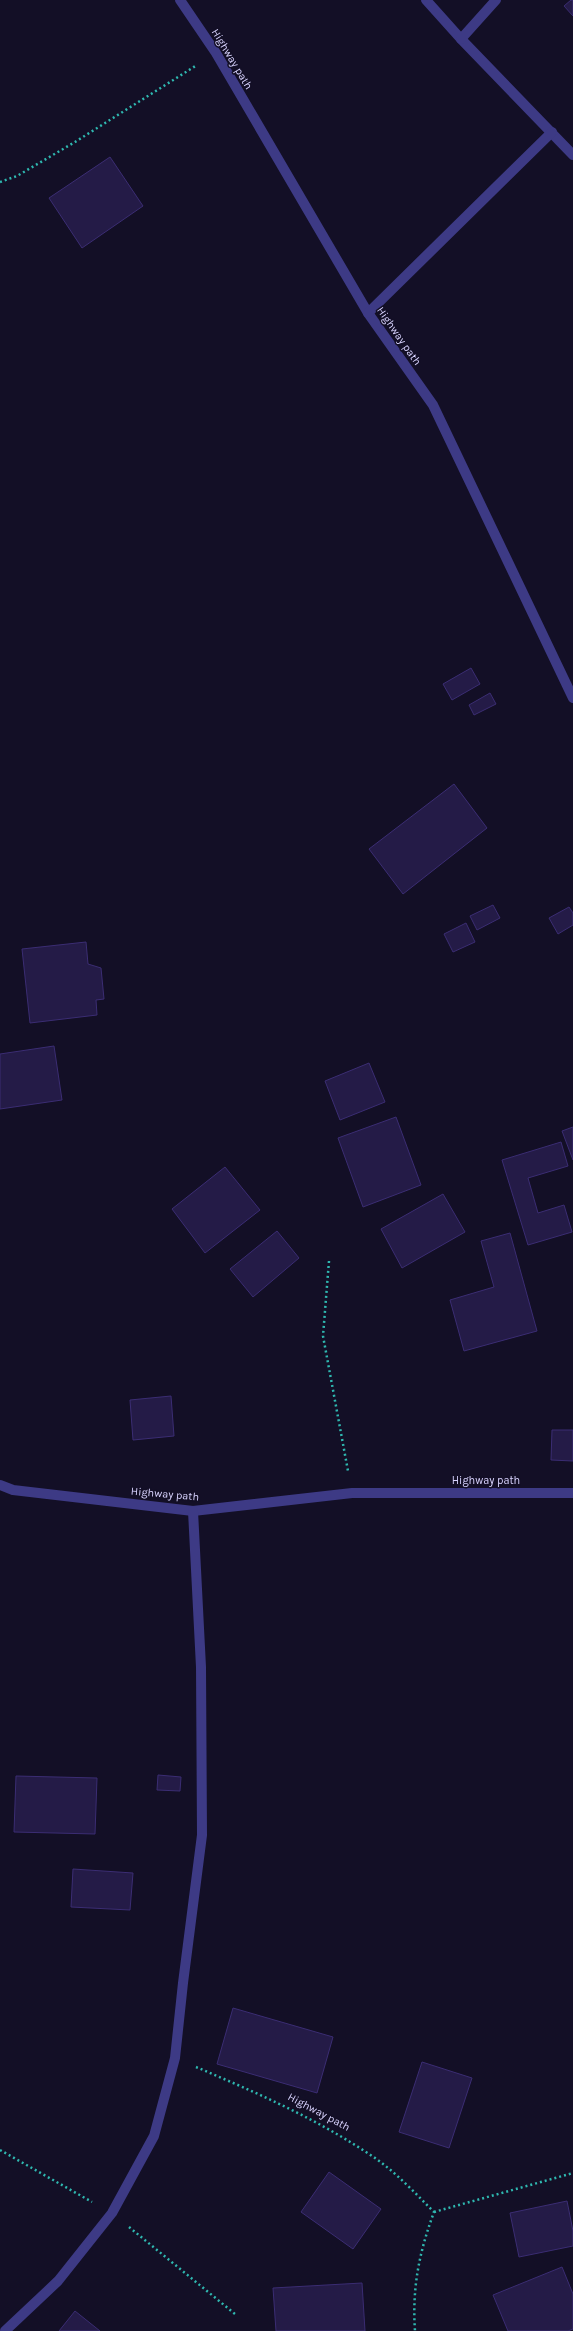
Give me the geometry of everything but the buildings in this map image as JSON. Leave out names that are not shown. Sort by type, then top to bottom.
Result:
[{"type":"street","name":"Highway path","points":[[180,0],[216,53],[368,313],[433,405],[573,698]]},
{"type":"street","points":[[426,0],[461,39],[573,155]]},
{"type":"street","points":[[461,39],[496,0]]},
{"type":"street","points":[[368,313],[552,132]]},
{"type":"street","name":"Highway path","points":[[0,1486],[13,1490],[193,1511],[352,1493],[573,1493]]},
{"type":"street","points":[[5,2331],[58,2281],[112,2213],[154,2136],[176,2058],[183,1983],[202,1835],[202,1667],[193,1511]]},
{"type":"path","points":[[0,182],[18,176],[75,142],[216,53]]},
{"type":"path","points":[[330,1261],[323,1336],[352,1493]]},
{"type":"path","name":"Highway path","points":[[176,2058],[259,2094],[330,2130],[370,2154],[400,2178],[434,2212]]},
{"type":"path","points":[[0,2150],[112,2213],[235,2314]]},
{"type":"path","points":[[415,2331],[413,2300],[423,2243],[434,2212],[573,2173]]}]
